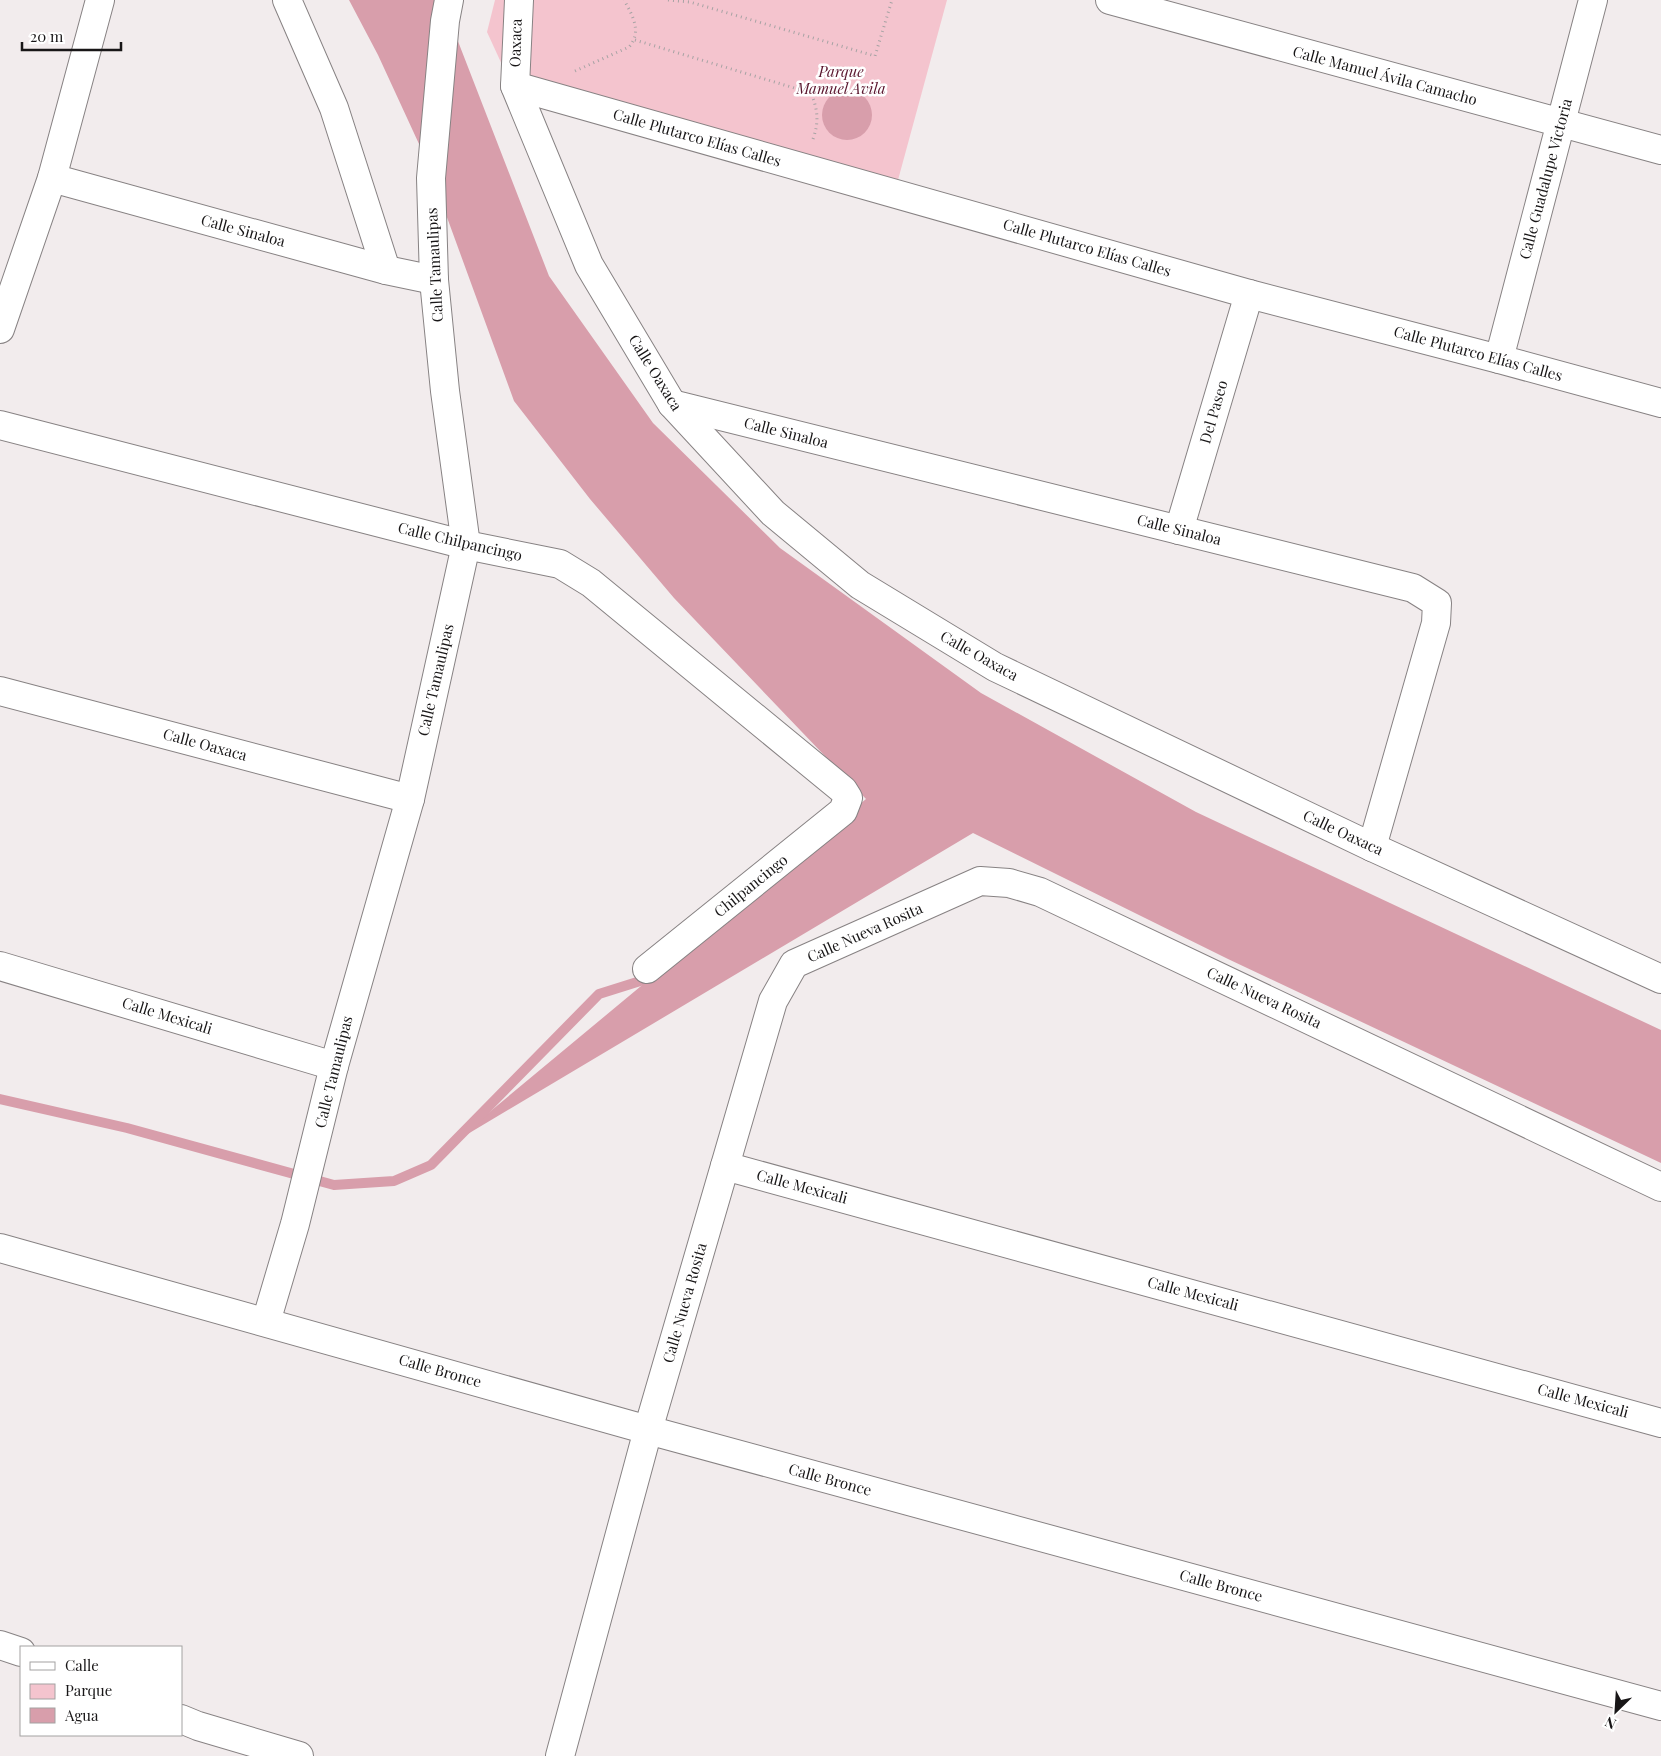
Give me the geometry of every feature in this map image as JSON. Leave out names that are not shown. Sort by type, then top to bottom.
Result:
[{"type":"street","points":[[0,326],[52,178],[100,0]]},
{"type":"street","points":[[287,0],[334,108],[386,270]]},
{"type":"street","name":"Oaxaca","points":[[519,0],[522,88]]},
{"type":"street","name":"Calle Manuel Ávila Camacho","points":[[1110,0],[1661,150]]},
{"type":"street","name":"Calle Guadalupe Victoria","points":[[1499,358],[1593,0]]},
{"type":"street","name":"Calle Tamaulipas","points":[[266,1322],[295,1224],[334,1066],[410,799],[466,545],[444,391],[434,280],[431,178],[447,11]]},
{"type":"street","name":"Calle Plutarco Elías Calles","points":[[522,88],[1249,294],[1499,358],[1661,404]]},
{"type":"street","name":"Calle Oaxaca","points":[[522,88],[589,265],[672,404],[773,513],[860,585],[995,667],[1372,847],[1661,979]]},
{"type":"street","name":"Calle Sinaloa","points":[[52,178],[386,270],[434,280]]},
{"type":"street","name":"Del Paseo","points":[[1179,530],[1249,294]]},
{"type":"street","name":"Calle Sinaloa","points":[[672,404],[1413,588],[1437,603],[1436,622],[1372,847]]},
{"type":"street","name":"Calle Chilpancingo","points":[[0,425],[466,545],[560,564],[591,583],[843,790],[848,798]]},
{"type":"street","name":"Calle Oaxaca","points":[[0,691],[410,799]]},
{"type":"street","name":"Chilpancingo","points":[[647,969],[843,811],[848,798]]},
{"type":"street","name":"Calle Nueva Rosita","points":[[560,1756],[648,1430],[773,1001],[794,964],[980,881],[1010,883],[1040,892],[1661,1187]]},
{"type":"street","name":"Calle Mexicali","points":[[0,966],[334,1066]]},
{"type":"street","name":"Calle Mexicali","points":[[725,1166],[1661,1423]]},
{"type":"street","name":"Calle Bronce","points":[[0,1248],[648,1430],[1661,1706]]},
{"type":"street","points":[[0,1644],[20,1652]]},
{"type":"street","points":[[182,1719],[198,1726],[299,1756]]},
{"type":"path","points":[[522,88],[629,47],[635,40],[638,31],[624,0]]},
{"type":"path","points":[[668,0],[690,2],[875,56],[892,0]]},
{"type":"path","points":[[635,40],[811,93],[818,109],[817,126],[805,168]]},
{"type":"green space","name":"Parque Mamuel Avila","points":[[495,0],[947,0],[898,180],[504,69],[487,32]]},
{"type":"water","points":[[349,0],[442,0],[549,276],[653,423],[780,548],[981,693],[1196,812],[1661,1030],[1661,1163],[1228,959],[973,833],[451,1144],[866,799],[674,598],[590,499],[514,401],[425,157],[378,55]]},
{"type":"water","points":[[842,90],[852,90],[865,97],[872,110],[872,120],[865,133],[852,140],[842,140],[833,136],[826,129],[822,120],[822,110],[826,101],[833,94]]},
{"type":"waterway","points":[[0,1099],[127,1128],[334,1185],[394,1181],[431,1165],[599,994],[653,977]]}]
